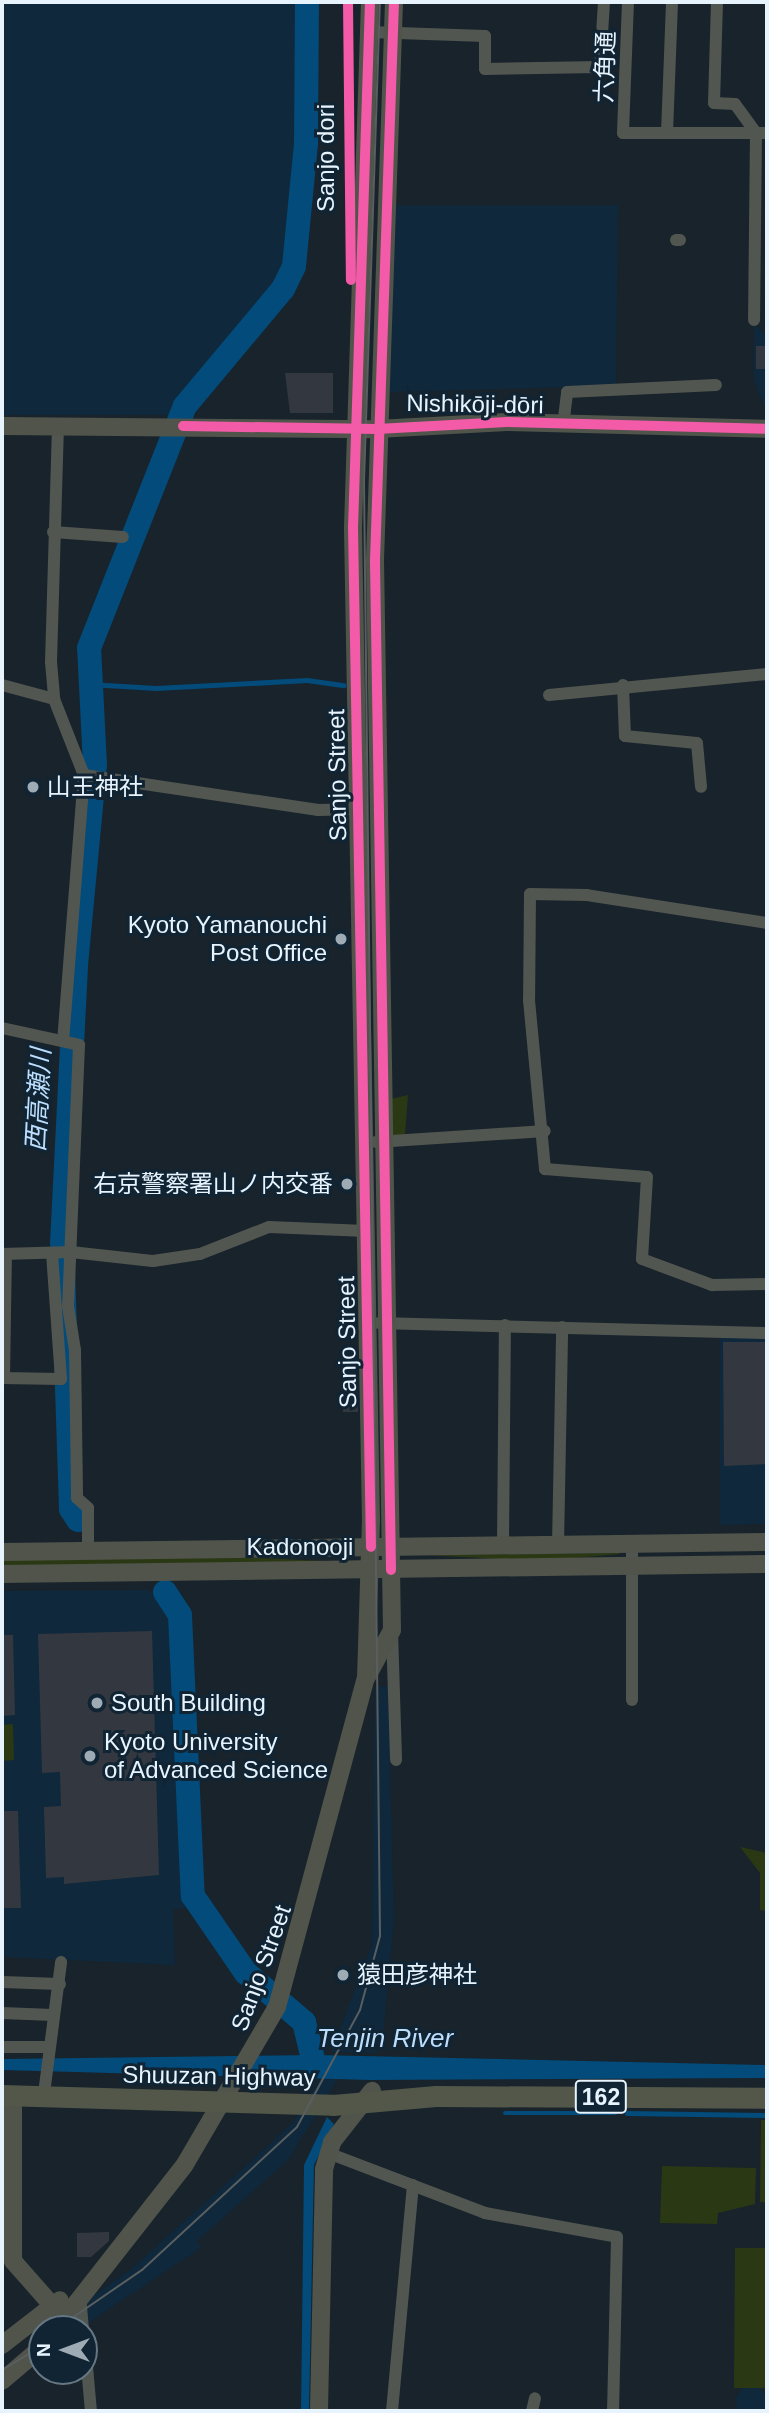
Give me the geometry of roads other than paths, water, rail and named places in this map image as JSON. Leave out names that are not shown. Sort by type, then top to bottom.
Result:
[{"type":"highway","name":"Shuuzan Highway","points":[[6,2092],[45,2084],[336,2098],[767,2098]]},
{"type":"highway","name":"Shuuzan Highway","points":[[6,2092],[230,2092]]},
{"type":"main road","name":"Sanjo Street","points":[[366,1678],[392,1630],[390,1547],[376,1323],[366,1231],[374,1142],[360,809],[355,429],[370,2]]},
{"type":"main road","name":"Sanjo Street","points":[[65,2315],[97,2270],[171,2185],[256,2052],[280,2000],[366,1678],[372,1571],[376,1323],[374,1142],[377,429],[394,2]]},
{"type":"main road","name":"Nishikōji-dōri","points":[[2,426],[377,429],[405,423],[767,429]]},
{"type":"main road","name":"Kadonooji","points":[[2,1552],[767,1542]]},
{"type":"main road","name":"Kadonooji","points":[[2,1574],[767,1564]]},
{"type":"main road","points":[[6,2092],[13,2261],[56,2315]]},
{"type":"main road","points":[[319,2411],[323,2205],[333,2155],[343,2126],[365,2097]]},
{"type":"main road","points":[[333,2155],[360,2113],[365,2097]]},
{"type":"main road","points":[[336,2098],[341,2108],[343,2126]]},
{"type":"main road","name":"Sanjo Street","points":[[65,2315],[97,2270]]},
{"type":"main road","name":"Sanjo Street","points":[[2,2345],[28,2334]]},
{"type":"main road","points":[[2,2381],[28,2362]]},
{"type":"street","points":[[369,32],[485,36],[485,69],[600,67],[604,2]]},
{"type":"street","name":"六角通","points":[[628,2],[623,133],[667,133]]},
{"type":"street","points":[[673,2],[667,133],[762,133]]},
{"type":"street","points":[[717,2],[714,103],[735,104],[762,133],[754,320]]},
{"type":"street","points":[[563,426],[567,392],[716,385]]},
{"type":"street","points":[[58,426],[53,532],[54,699],[90,775],[68,1042]]},
{"type":"street","points":[[53,532],[122,537]]},
{"type":"street","points":[[549,695],[623,685],[767,674]]},
{"type":"street","points":[[2,685],[54,699]]},
{"type":"street","points":[[623,685],[625,736],[697,743],[701,787]]},
{"type":"street","points":[[90,775],[318,810],[360,809]]},
{"type":"street","points":[[767,923],[587,895],[530,894],[529,1000],[545,1131],[545,1168],[647,1177],[642,1259],[712,1285],[767,1284]]},
{"type":"street","points":[[2,1028],[79,1045],[71,1252],[77,1498],[88,1507],[88,1551]]},
{"type":"street","points":[[374,1142],[545,1131]]},
{"type":"street","points":[[52,1253],[61,1379],[3,1378],[4,1254],[71,1252],[153,1261],[200,1254],[269,1227],[366,1231]]},
{"type":"street","points":[[376,1323],[767,1333]]},
{"type":"street","points":[[503,1546],[505,1325]]},
{"type":"street","points":[[558,1545],[562,1328]]},
{"type":"street","points":[[632,1544],[632,1700]]},
{"type":"street","points":[[392,1630],[397,1760]]},
{"type":"street","points":[[45,2084],[46,2049],[60,1984],[61,1962]]},
{"type":"street","points":[[2,1982],[60,1984]]},
{"type":"street","points":[[2,2012],[54,2015]]},
{"type":"street","points":[[2,2047],[46,2049]]},
{"type":"street","points":[[333,2155],[485,2213],[617,2237],[613,2411]]},
{"type":"street","points":[[392,2411],[412,2185]]},
{"type":"street","points":[[80,2293],[82,2315]]},
{"type":"street","points":[[88,2385],[91,2411]]},
{"type":"street","points":[[532,2411],[535,2398]]},
{"type":"water","points":[[316,2055],[767,2065],[767,2078],[370,2080],[2,2070],[2,2059]]},
{"type":"water","points":[[327,2117],[334,2124],[314,2165],[309,2411],[301,2411],[304,2165]]},
{"type":"waterway","name":"西高瀬川","points":[[78,1520],[71,1509],[62,1243],[76,965],[95,765],[89,648],[185,406],[283,289],[294,266],[306,144],[307,2]]},
{"type":"waterway","points":[[89,684],[156,688],[307,680],[344,685]]},
{"type":"waterway","name":"西高瀬川","points":[[165,1592],[180,1615],[193,1896],[246,1973],[304,2022],[315,2067]]},
{"type":"waterway","points":[[505,2113],[615,2113]]},
{"type":"waterway","points":[[627,2113],[767,2115]]},
{"type":"tram line","points":[[76,2315],[142,2270],[297,2127],[360,2010],[380,1936],[364,481],[380,2]]},
{"type":"tram line","points":[[2,2370],[28,2354]]},
{"type":"place","name":"山王神社","points":[[33,787]]},
{"type":"place","name":"Kyoto Yamanouchi Post Office","points":[[341,939]]},
{"type":"place","name":"右京警察署山ノ内交番","points":[[347,1184]]},
{"type":"place","name":"South Building","points":[[97,1703]]},
{"type":"place","name":"Kyoto University of Advanced Science","points":[[90,1756]]},
{"type":"place","name":"猿田彦神社","points":[[343,1975]]},
{"type":"water label","name":"Tenjin River","points":[[385,2039]]}]
